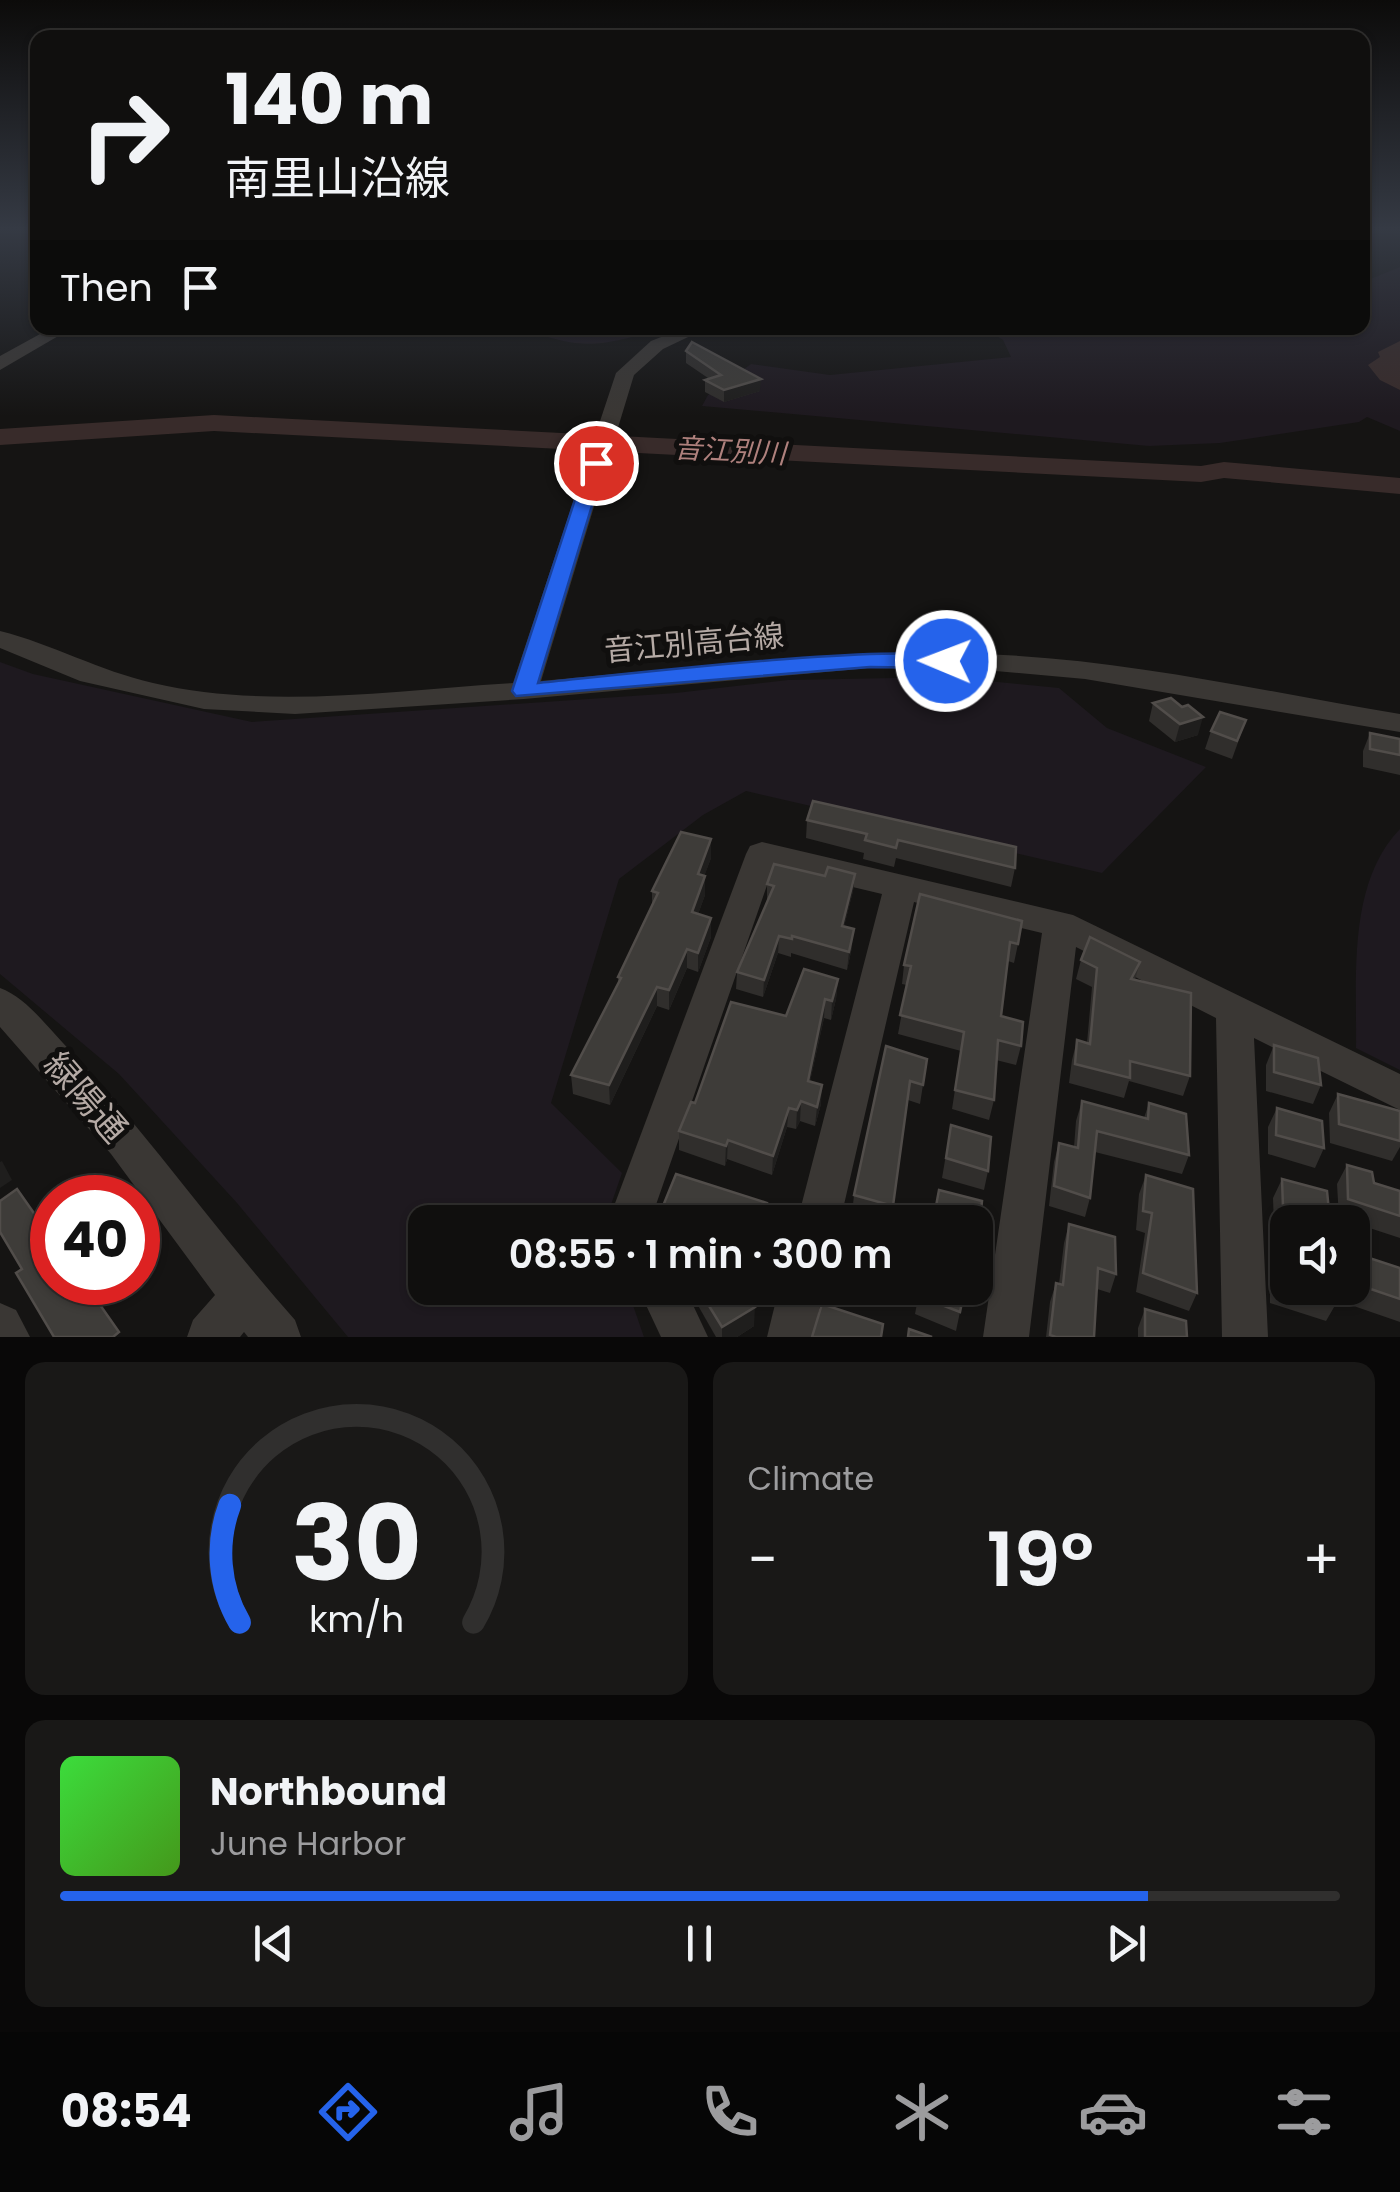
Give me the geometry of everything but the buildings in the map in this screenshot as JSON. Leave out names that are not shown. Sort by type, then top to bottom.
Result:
[{"type":"street","points":[[0,364],[52,335]]},
{"type":"street","points":[[524,691],[626,373],[657,344],[680,335]]},
{"type":"street","name":"音江別高台線","points":[[0,640],[90,675],[204,700],[332,704],[870,660],[984,662],[1085,670],[1400,723]]},
{"type":"street","points":[[635,1205],[762,854],[1061,924],[1400,1093]]},
{"type":"street","points":[[822,1205],[901,885]]},
{"type":"street","points":[[1006,1337],[1061,924]]},
{"type":"street","name":"緑陽通","points":[[0,1003],[56,1059],[278,1337]]},
{"type":"street","points":[[1234,1009],[1245,1337]]},
{"type":"street","points":[[210,1337],[243,1297]]},
{"type":"street","points":[[669,1305],[685,1337]]},
{"type":"street","points":[[790,1337],[798,1305]]},
{"type":"street","points":[[0,1326],[7,1337]]},
{"type":"shaded area","points":[[1370,291],[1400,291],[1400,431],[1367,417],[1359,422],[1220,443],[1149,446],[702,406],[708,395],[751,364],[830,375],[1011,357],[1003,340],[996,335],[1370,335]]},
{"type":"shaded area","points":[[543,335],[639,335],[593,344]]},
{"type":"shaded area","points":[[1400,341],[1400,390],[1380,380],[1368,365],[1380,357],[1378,352]]},
{"type":"shaded area","points":[[0,662],[33,674],[252,722],[676,693],[788,680],[948,677],[1059,688],[1107,728],[1206,767],[1102,873],[746,791],[703,815],[619,879],[551,1103],[622,1173],[611,1205],[408,1205],[408,1305],[633,1305],[644,1337],[348,1337],[237,1203],[119,1074],[0,974]]},
{"type":"shaded area","points":[[1400,829],[1400,1070],[1356,1048],[1356,962],[1363,904],[1371,876]]},
{"type":"waterway","name":"音江別川","points":[[0,437],[214,423],[1201,474],[1224,470],[1400,486]]},
{"type":"route","points":[[596,463],[524,691],[870,660],[946,661]]}]
